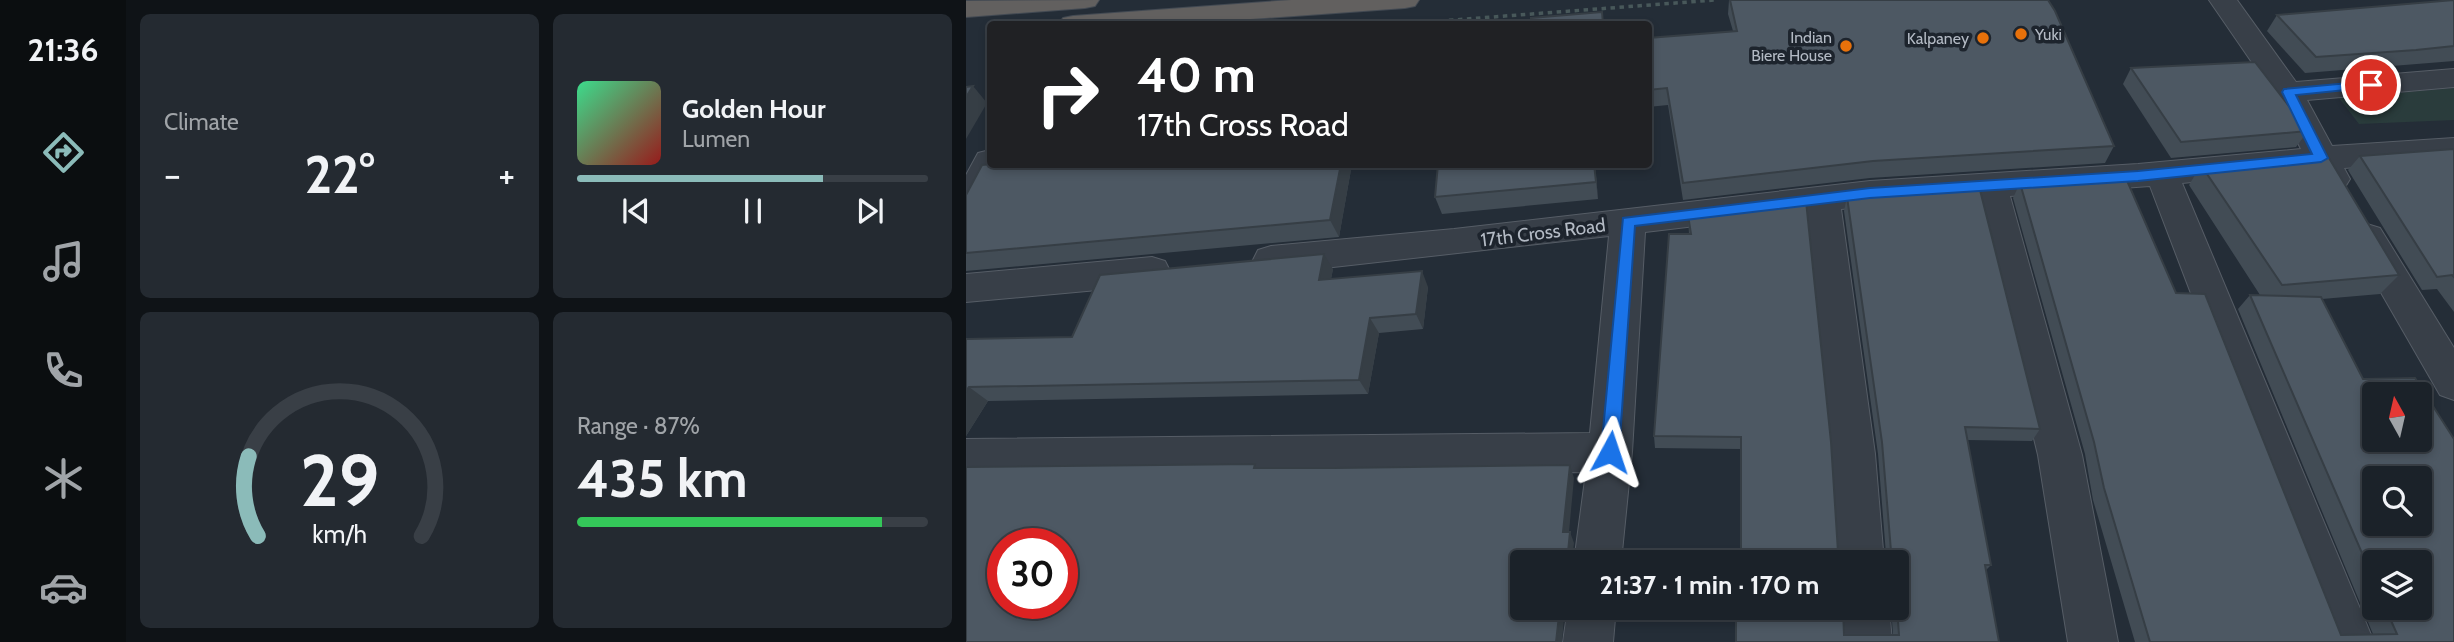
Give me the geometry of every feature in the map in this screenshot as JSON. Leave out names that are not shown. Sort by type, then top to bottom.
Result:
[{"type":"highway","points":[[966,9],[1085,0]]},
{"type":"highway","points":[[1114,21],[1405,0]]},
{"type":"highway","points":[[966,32],[987,31]]},
{"type":"street","points":[[2223,0],[2288,92],[2321,158],[2454,383]]},
{"type":"street","points":[[2288,92],[2454,78]]},
{"type":"street","name":"17th Cross Road","points":[[1237,263],[1454,242],[1822,198],[2162,174],[2321,158],[2454,149]]},
{"type":"street","points":[[966,206],[987,167]]},
{"type":"street","points":[[2162,174],[2349,642]]},
{"type":"street","points":[[1990,186],[2060,455],[2093,642]]},
{"type":"street","points":[[1822,198],[1853,454],[1860,550]]},
{"type":"street","points":[[1598,550],[1610,452],[1628,222]]},
{"type":"street","points":[[966,288],[1183,268]]},
{"type":"street","points":[[966,458],[1610,452]]},
{"type":"street","points":[[1588,642],[1591,620]]},
{"type":"street","points":[[1866,620],[1867,642]]},
{"type":"path","points":[[1445,21],[1715,0]]},
{"type":"shaded area","points":[[2454,88],[2454,120],[2359,124],[2339,98]]},
{"type":"building","points":[[1730,0],[2048,0],[2114,146],[1873,161],[1683,183],[1667,88],[1652,90],[1652,38],[1737,31]]},
{"type":"building","points":[[2454,0],[2454,46],[2416,50],[2316,57],[2277,15]]},
{"type":"building","points":[[1602,12],[1603,21],[1531,21],[1531,18]]},
{"type":"building","points":[[2255,62],[2308,131],[2181,142],[2131,68]]},
{"type":"building","points":[[973,86],[966,97],[966,87]]},
{"type":"building","points":[[2454,149],[2454,277],[2437,277],[2360,156]]},
{"type":"building","points":[[2326,153],[2399,275],[2282,285],[2201,165]]},
{"type":"building","points":[[987,164],[987,168],[1340,168],[1330,220],[966,253],[966,195],[982,165]]},
{"type":"building","points":[[1438,168],[1594,168],[1596,182],[1435,197]]},
{"type":"building","points":[[2125,176],[2176,293],[2205,294],[2341,635],[2397,634],[2391,620],[2432,620],[2432,550],[2362,550],[2362,553],[2250,295],[2321,297],[2363,379],[2415,378],[2418,382],[2362,382],[2362,452],[2432,452],[2432,405],[2454,439],[2454,642],[2150,642],[2104,488],[2094,442],[2020,183]]},
{"type":"building","points":[[1979,186],[2040,429],[1965,427],[1991,565],[1985,565],[1999,642],[1736,642],[1736,620],[1843,620],[1844,635],[1899,635],[1898,620],[1909,620],[1909,550],[1891,550],[1882,442],[1847,197]]},
{"type":"building","points":[[1806,201],[1831,442],[1838,550],[1741,550],[1741,437],[1654,436],[1669,234],[1691,234],[1688,215]]},
{"type":"building","points":[[1324,254],[1319,280],[1422,271],[1416,314],[1370,318],[1359,380],[969,387],[966,391],[966,339],[1072,337],[1100,275]]},
{"type":"building","points":[[1255,464],[1254,468],[1335,468],[1570,465],[1563,532],[1570,532],[1568,550],[1510,550],[1510,620],[1559,620],[1556,642],[966,642],[966,467]]},
{"type":"place","name":"Yuki","points":[[2021,34]]},
{"type":"place","name":"Kalpaney","points":[[1983,38]]},
{"type":"place","name":"Indian Biere House","points":[[1846,46]]},
{"type":"route","points":[[1610,452],[1628,222],[1870,193],[2138,176],[2321,158],[2288,92],[2371,85]]}]
